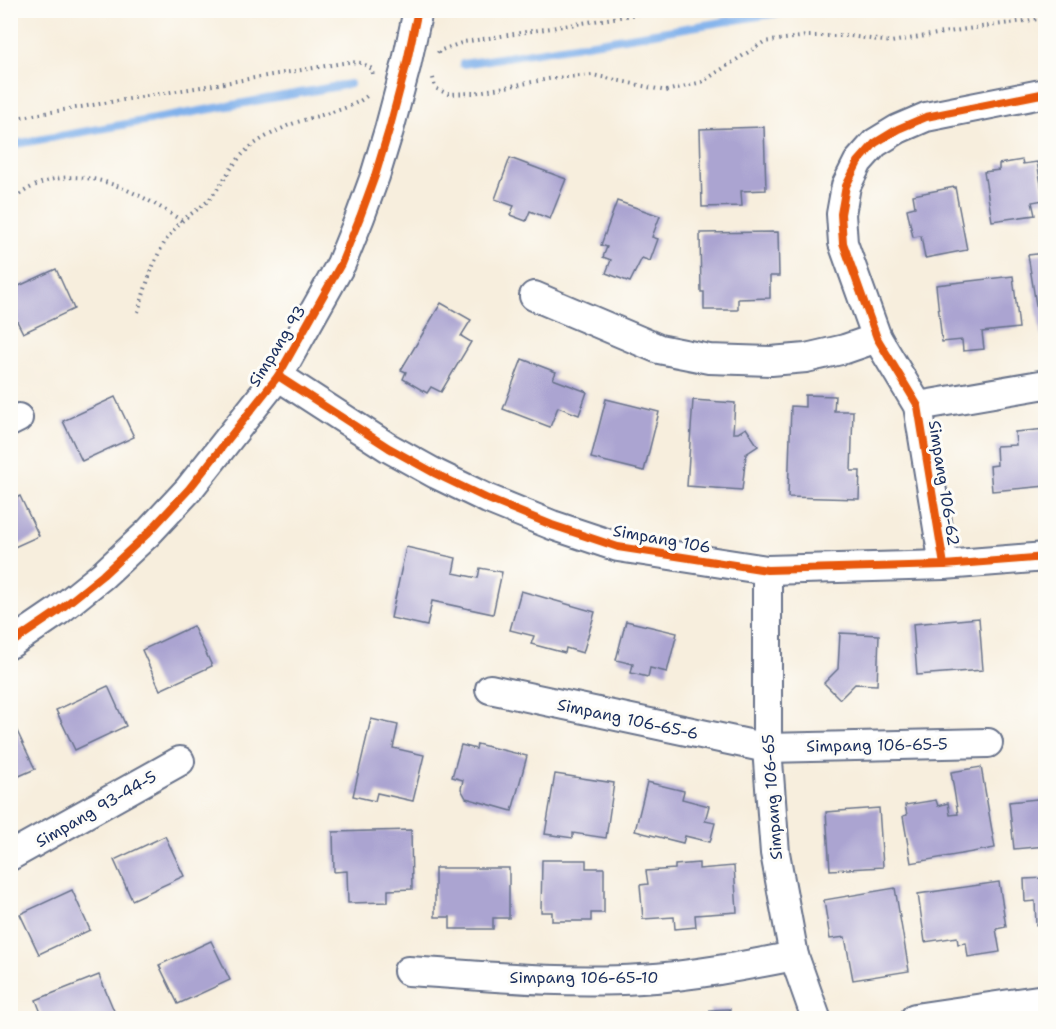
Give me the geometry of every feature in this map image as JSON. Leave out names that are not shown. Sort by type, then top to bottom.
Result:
[{"type":"street","name":"Simpang 93","points":[[10,644],[57,612],[148,534],[189,489],[278,376],[341,264],[360,218],[389,130],[418,10]]},
{"type":"street","name":"Simpang 106-62","points":[[944,565],[918,406],[877,338],[843,243],[841,214],[846,186],[858,162],[875,143],[898,129],[926,117],[1046,93]]},
{"type":"street","points":[[534,296],[659,349],[709,359],[771,361],[806,358],[845,349],[877,338]]},
{"type":"street","name":"Simpang 106","points":[[278,376],[389,448],[488,499],[618,547],[767,570],[944,565],[1046,557]]},
{"type":"street","points":[[918,406],[1046,384]]},
{"type":"street","name":"Simpang 106-65","points":[[767,570],[766,748],[775,853],[794,956],[816,1018]]},
{"type":"street","name":"Simpang 106-65-6","points":[[490,689],[766,748]]},
{"type":"street","name":"Simpang 106-65-5","points":[[766,748],[988,743]]},
{"type":"street","name":"Simpang 93-44-5","points":[[10,856],[180,761]]},
{"type":"street","name":"Simpang 106-65-10","points":[[408,971],[527,979],[640,979],[748,965],[794,956]]},
{"type":"street","points":[[915,1018],[1038,1000]]},
{"type":"path","points":[[436,62],[439,51],[464,42],[663,10]]},
{"type":"path","points":[[432,74],[435,88],[448,94],[472,93],[554,78],[593,75],[666,91],[702,82],[764,42],[807,36],[850,36],[891,42],[1046,18]]},
{"type":"path","points":[[10,119],[349,62],[362,63],[372,69],[374,89],[366,98],[348,107],[287,126],[248,149],[228,172],[211,198],[182,221],[170,234],[158,254],[138,312]]},
{"type":"path","points":[[10,202],[20,193],[37,184],[55,178],[81,176],[137,195],[182,221]]},
{"type":"building","points":[[764,127],[766,190],[741,191],[742,206],[702,207],[700,129]]},
{"type":"building","points":[[510,158],[566,179],[550,219],[530,211],[526,221],[510,215],[514,206],[495,199]]},
{"type":"building","points":[[1022,160],[1023,164],[1037,162],[1044,200],[1032,202],[1035,215],[992,221],[984,172],[999,170],[999,164]]},
{"type":"building","points":[[955,187],[967,250],[925,258],[921,236],[913,237],[907,209],[915,207],[913,195]]},
{"type":"building","points":[[617,201],[660,216],[652,237],[658,239],[650,261],[642,258],[630,282],[606,273],[611,260],[603,257],[607,247],[601,245]]},
{"type":"building","points":[[778,232],[779,276],[770,276],[770,298],[738,299],[738,310],[704,310],[704,292],[701,292],[700,233]]},
{"type":"building","points":[[1046,253],[1046,335],[1041,336],[1028,255]]},
{"type":"building","points":[[56,269],[74,309],[23,333],[10,307],[10,290]]},
{"type":"building","points":[[1013,276],[1019,328],[982,332],[984,349],[963,351],[962,340],[942,342],[936,285]]},
{"type":"building","points":[[441,303],[471,320],[461,336],[471,342],[441,392],[431,387],[427,393],[403,379],[406,372],[401,370]]},
{"type":"building","points":[[522,359],[556,372],[553,379],[587,392],[579,415],[558,407],[550,427],[503,409]]},
{"type":"building","points":[[805,395],[835,396],[834,411],[853,411],[851,471],[860,471],[859,499],[788,497],[791,406],[805,407]]},
{"type":"building","points":[[115,397],[134,437],[82,461],[63,421]]},
{"type":"building","points":[[606,399],[659,412],[644,471],[591,458]]},
{"type":"building","points":[[693,400],[735,403],[733,433],[746,428],[758,446],[746,454],[742,490],[687,486]]},
{"type":"building","points":[[1046,429],[1046,486],[992,491],[990,466],[997,465],[996,446],[1016,445],[1015,432]]},
{"type":"building","points":[[20,496],[39,536],[10,549],[10,501]]},
{"type":"building","points":[[406,547],[456,558],[453,573],[478,578],[480,568],[502,572],[493,614],[432,601],[427,626],[391,618]]},
{"type":"building","points":[[521,591],[595,612],[583,653],[566,648],[565,653],[531,644],[534,636],[510,630]]},
{"type":"building","points":[[979,618],[983,670],[917,675],[913,624]]},
{"type":"building","points":[[626,621],[677,633],[667,672],[650,668],[648,677],[631,673],[633,664],[616,660]]},
{"type":"building","points":[[193,626],[212,666],[160,690],[142,650]]},
{"type":"building","points":[[840,633],[879,635],[877,685],[855,684],[840,699],[824,683],[838,669]]},
{"type":"building","points":[[108,686],[126,726],[75,750],[56,710]]},
{"type":"building","points":[[371,719],[398,725],[393,748],[424,755],[413,801],[377,793],[375,801],[353,796]]},
{"type":"building","points":[[16,729],[35,769],[10,780],[10,732]]},
{"type":"building","points":[[477,744],[527,756],[512,811],[466,798],[461,789],[463,780],[452,777],[461,745],[476,749]]},
{"type":"building","points":[[981,767],[995,848],[911,863],[903,816],[907,815],[905,805],[936,800],[938,806],[948,803],[950,815],[958,814],[951,772]]},
{"type":"building","points":[[555,774],[614,783],[606,838],[573,833],[573,838],[545,834]]},
{"type":"building","points":[[647,782],[684,791],[682,799],[709,806],[705,821],[715,823],[710,842],[685,836],[683,843],[635,831]]},
{"type":"building","points":[[1046,798],[1046,846],[1014,849],[1009,802]]},
{"type":"building","points":[[879,808],[883,867],[830,870],[826,812]]},
{"type":"building","points":[[411,830],[412,889],[388,890],[388,902],[348,903],[347,871],[334,872],[333,832]]},
{"type":"building","points":[[165,836],[184,876],[132,900],[114,860]]},
{"type":"building","points":[[542,860],[586,860],[586,868],[604,868],[604,913],[591,913],[591,921],[552,921],[552,912],[541,912]]},
{"type":"building","points":[[699,863],[699,869],[734,866],[737,912],[695,915],[696,927],[675,929],[674,917],[643,919],[640,885],[648,884],[646,871],[675,869],[675,865]]},
{"type":"building","points":[[435,868],[509,868],[509,918],[493,918],[493,929],[450,929],[450,917],[435,917]]},
{"type":"building","points":[[1046,878],[1046,925],[1036,925],[1035,901],[1025,902],[1024,879]]},
{"type":"building","points":[[999,882],[1006,927],[996,929],[1000,952],[968,957],[966,943],[958,944],[957,937],[925,942],[918,894]]},
{"type":"building","points":[[895,888],[909,971],[853,980],[845,937],[830,939],[824,900]]},
{"type":"building","points":[[72,890],[90,930],[39,954],[20,914]]},
{"type":"building","points":[[211,941],[230,980],[178,1004],[159,965]]},
{"type":"building","points":[[99,975],[117,1018],[43,1018],[36,1000]]},
{"type":"building","points":[[730,1009],[730,1018],[711,1018],[710,1010]]},
{"type":"waterway","points":[[463,64],[796,10]]},
{"type":"waterway","points":[[10,145],[350,84]]},
{"type":"cycle path","points":[[10,644],[57,612],[103,575],[148,533],[189,489],[278,376],[341,264],[360,217],[389,130],[418,10]]},
{"type":"cycle path","points":[[944,565],[918,406],[877,338],[843,243],[841,214],[846,186],[858,162],[875,143],[898,129],[926,117],[1046,93]]},
{"type":"cycle path","points":[[278,376],[389,448],[436,474],[488,499],[552,525],[618,547],[767,570],[944,565],[1046,557]]}]
